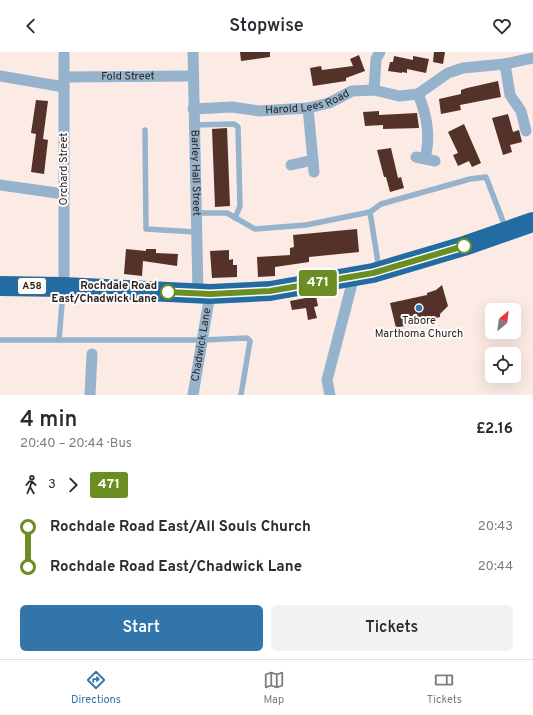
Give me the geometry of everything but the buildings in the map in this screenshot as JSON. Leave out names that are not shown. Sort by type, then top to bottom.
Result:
[{"type":"highway","name":"A58","points":[[0,286],[64,287],[204,294],[270,291],[380,271],[533,222]]},
{"type":"street","name":"Orchard Street","points":[[64,52],[64,287]]},
{"type":"street","name":"Barley Hall Street","points":[[192,52],[192,109],[196,232],[204,294]]},
{"type":"street","points":[[374,90],[376,60],[380,52]]},
{"type":"street","name":"Harold Lees Road","points":[[192,109],[232,106],[259,111],[308,108],[329,103],[352,91],[374,90],[399,96],[418,94],[448,73],[463,68],[505,64],[533,58]]},
{"type":"street","points":[[505,64],[510,95],[521,110],[526,131]]},
{"type":"street","name":"Fold Street","points":[[0,76],[64,82],[192,76]]},
{"type":"street","points":[[418,94],[425,110],[428,129],[426,159]]},
{"type":"street","points":[[308,108],[314,172]]},
{"type":"street","points":[[291,165],[313,160]]},
{"type":"street","points":[[0,185],[64,194]]},
{"type":"street","points":[[330,395],[326,380],[354,276]]},
{"type":"street","name":"Chadwick Lane","points":[[193,395],[203,340],[204,294]]},
{"type":"street","points":[[90,395],[92,354]]},
{"type":"lane","points":[[193,126],[234,124],[238,127],[240,206],[235,218]]},
{"type":"lane","points":[[145,130],[146,229],[196,232]]},
{"type":"lane","points":[[196,213],[227,213],[255,229],[306,225],[370,212],[381,204],[470,179],[486,177],[507,231]]},
{"type":"lane","points":[[370,212],[380,271]]},
{"type":"lane","points":[[59,340],[64,287]]},
{"type":"lane","points":[[0,340],[203,340],[247,338],[249,339],[240,395]]},
{"type":"bus line","name":"471","points":[[168,292],[210,294],[270,291],[373,273],[464,246]]},
{"type":"place","name":"Rochdale Road East/Chadwick Lane","points":[[168,292]]},
{"type":"place","name":"Tabore Marthoma Church","points":[[419,308]]}]
